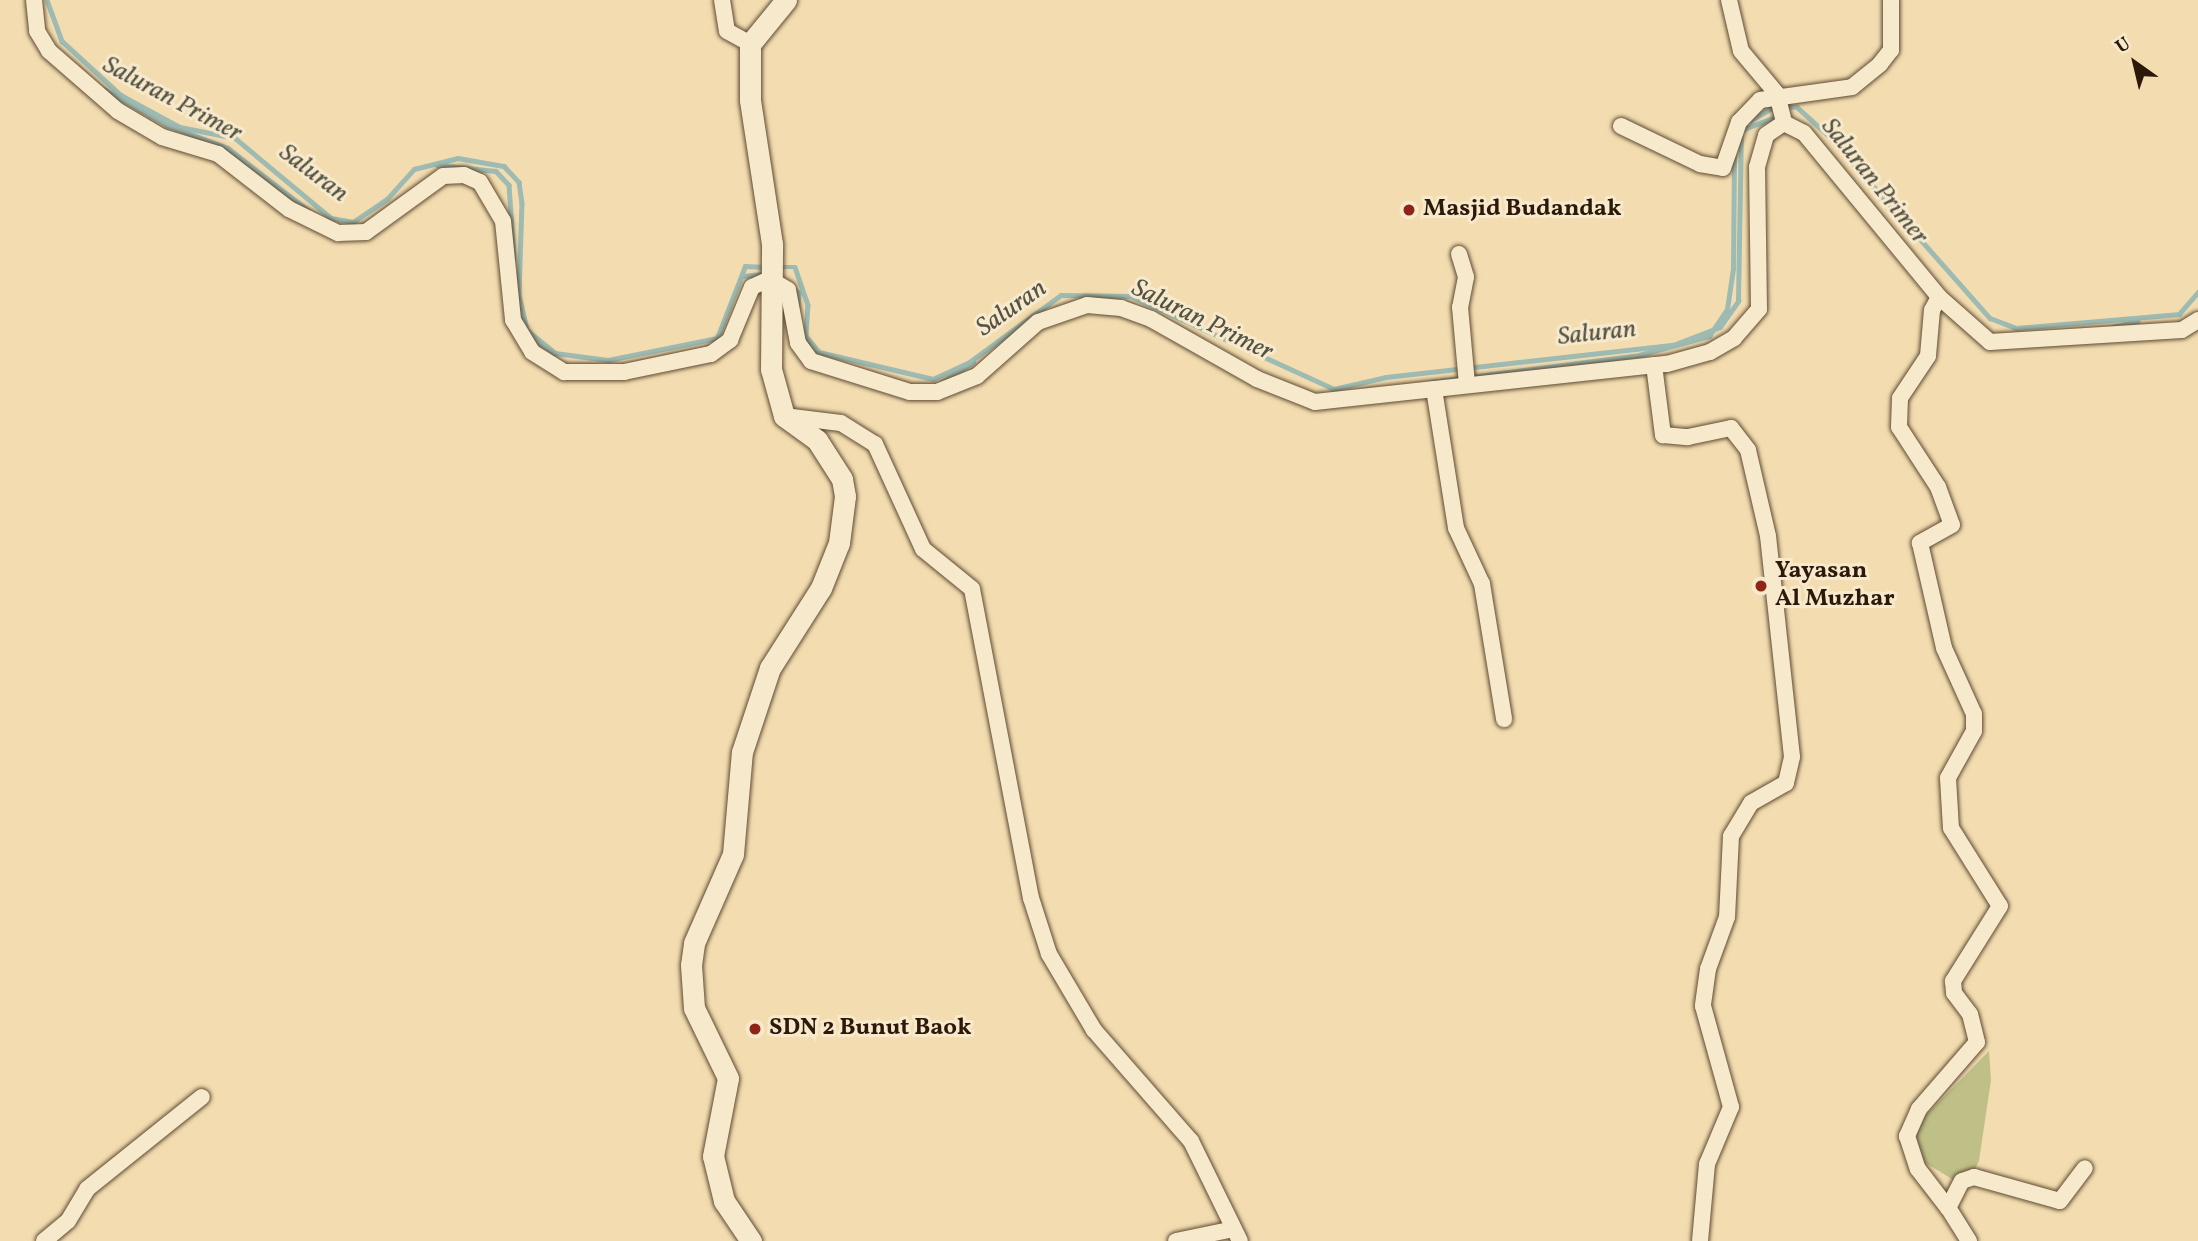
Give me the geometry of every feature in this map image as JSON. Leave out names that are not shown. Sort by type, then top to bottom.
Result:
[{"type":"street","points":[[34,0],[37,31],[50,51],[118,111],[162,137],[225,158],[289,209],[338,233],[366,232],[443,176],[464,175],[480,182],[503,221],[513,320],[532,352],[564,372],[624,372],[711,354],[730,340],[752,287],[770,276]]},
{"type":"street","points":[[722,0],[727,30],[750,44]]},
{"type":"street","points":[[751,1241],[724,1201],[713,1156],[728,1077],[694,1008],[691,965],[694,943],[733,854],[742,752],[770,668],[821,589],[839,543],[842,479],[817,440],[784,416],[771,369],[769,347],[772,244],[750,100],[750,44],[786,0]]},
{"type":"street","points":[[1728,0],[1741,51],[1778,97],[1784,121],[1814,145],[1939,297],[1990,342],[2182,330],[2198,320]]},
{"type":"street","points":[[1621,126],[1700,164],[1723,168],[1745,113],[1778,97],[1811,96],[1852,87],[1880,64],[1891,50],[1891,0]]},
{"type":"street","points":[[770,276],[788,290],[796,335],[811,361],[910,392],[937,392],[977,376],[1038,322],[1069,309],[1104,305],[1151,319],[1256,379],[1315,402],[1434,389],[1466,375],[1654,365],[1710,352],[1748,329],[1759,309],[1757,167],[1766,135],[1784,121]]},
{"type":"street","points":[[1459,254],[1466,277],[1460,307],[1466,375]]},
{"type":"street","points":[[1939,297],[1932,310],[1928,356],[1900,398],[1899,428],[1938,487],[1952,524],[1920,543],[1940,636],[1974,714],[1974,731],[1948,778],[1951,828],[2000,906],[1953,981],[1954,993],[1970,1014],[1977,1042],[1919,1109],[1907,1136],[1918,1169],[1969,1241]]},
{"type":"street","points":[[1654,365],[1663,435],[1688,438],[1731,428],[1748,450],[1768,536],[1792,757],[1786,783],[1751,803],[1731,836],[1727,917],[1708,969],[1703,1006],[1731,1107],[1707,1164],[1700,1241]]},
{"type":"street","points":[[1434,389],[1456,528],[1482,584],[1491,626],[1504,719]]},
{"type":"street","points":[[784,416],[841,423],[875,444],[923,549],[972,589],[1031,898],[1049,954],[1094,1030],[1191,1141],[1237,1235],[1175,1241]]},
{"type":"street","points":[[44,1241],[68,1221],[87,1189],[202,1097]]},
{"type":"street","points":[[1948,1208],[1960,1183],[1969,1177],[2060,1200],[2085,1168]]},
{"type":"green space","points":[[1989,1051],[1991,1080],[1979,1161],[1969,1181],[1957,1182],[1919,1159],[1915,1126]]},
{"type":"waterway","name":"Saluran","points":[[47,0],[62,41],[121,95],[180,127],[235,138],[331,218],[353,222],[387,199],[414,169],[458,158],[504,166],[519,182],[522,203],[519,295],[527,330],[555,353],[608,360],[717,338],[745,266],[766,267]]},
{"type":"waterway","name":"Saluran Primer","points":[[104,89],[167,125],[228,148],[308,210]]},
{"type":"waterway","name":"Saluran","points":[[1750,121],[1775,106]]},
{"type":"waterway","name":"Saluran","points":[[1784,106],[1797,107],[1829,136],[1990,318],[2016,328],[2179,314],[2198,292]]},
{"type":"waterway","name":"Saluran Primer","points":[[1744,129],[1780,115]]},
{"type":"waterway","name":"Saluran","points":[[778,267],[795,267],[808,305],[806,336],[819,352],[933,379],[968,363],[1061,295],[1131,296],[1334,389],[1386,377],[1673,345],[1720,327],[1738,301],[1741,137]]},
{"type":"waterway","name":"Saluran","points":[[1431,382],[1639,355],[1709,336],[1727,309],[1733,269],[1734,157]]},
{"type":"waterway","name":"Saluran Primer","points":[[437,165],[496,171],[509,185],[514,259]]},
{"type":"waterway","name":"Saluran Primer","points":[[742,276],[767,274]]},
{"type":"waterway","name":"Saluran Primer","points":[[779,276],[799,293],[798,308]]},
{"type":"waterway","name":"Saluran Primer","points":[[2112,327],[2137,321]]},
{"type":"waterway","name":"Saluran","points":[[531,337],[555,353]]},
{"type":"waterway","name":"Saluran","points":[[942,382],[973,362]]},
{"type":"place","name":"Masjid Budandak","points":[[1409,210]]},
{"type":"place","name":"Yayasan Al Muzhar","points":[[1761,586]]},
{"type":"place","name":"SDN 2 Bunut Baok","points":[[755,1029]]}]
